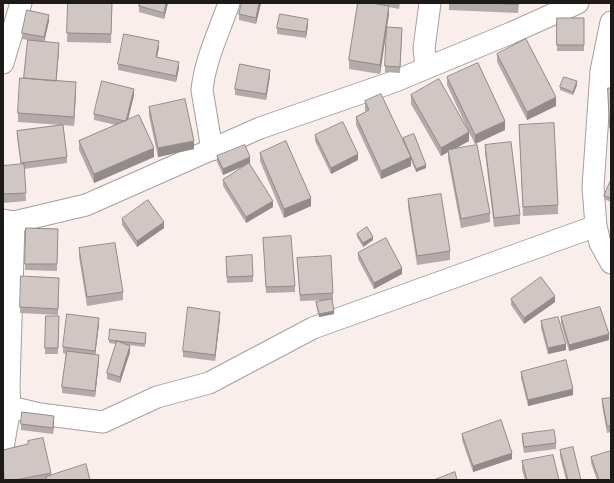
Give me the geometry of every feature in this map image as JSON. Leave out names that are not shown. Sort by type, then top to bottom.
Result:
[{"type":"street","points":[[3,63],[21,3]]},
{"type":"street","points":[[212,150],[202,90],[206,65],[229,3]]},
{"type":"street","points":[[426,68],[424,48],[430,3]]},
{"type":"street","points":[[3,448],[8,386],[9,221],[46,215],[86,205],[260,128],[393,82],[511,33],[578,3]]},
{"type":"street","points":[[611,22],[593,187],[596,226],[600,243],[611,263]]},
{"type":"street","points":[[6,405],[40,414],[102,422],[157,397],[209,382],[313,328],[596,226]]},
{"type":"building","points":[[68,3],[112,3],[111,34],[67,33]]},
{"type":"building","points":[[140,3],[166,3],[164,13],[139,6]]},
{"type":"building","points":[[242,3],[259,3],[256,18],[239,14]]},
{"type":"building","points":[[358,3],[371,3],[389,6],[380,65],[349,60]]},
{"type":"building","points":[[487,3],[518,3],[518,4]]},
{"type":"building","points":[[27,10],[49,15],[44,37],[22,33]]},
{"type":"building","points":[[280,14],[308,19],[306,32],[277,28]]},
{"type":"building","points":[[557,18],[584,18],[584,45],[557,45]]},
{"type":"building","points":[[387,27],[402,28],[400,67],[385,66]]},
{"type":"building","points":[[124,34],[159,41],[156,57],[179,62],[176,76],[118,64]]},
{"type":"building","points":[[526,39],[556,97],[527,112],[497,54]]},
{"type":"building","points":[[28,40],[59,43],[56,81],[24,78]]},
{"type":"building","points":[[478,63],[505,121],[475,135],[447,77]]},
{"type":"building","points":[[240,64],[270,70],[266,94],[235,89]]},
{"type":"building","points":[[564,77],[577,81],[573,92],[560,87]]},
{"type":"building","points":[[20,78],[76,82],[74,117],[18,113]]},
{"type":"building","points":[[439,79],[469,132],[441,148],[411,95]]},
{"type":"building","points":[[102,81],[134,89],[126,121],[94,114]]},
{"type":"building","points":[[608,88],[611,88],[611,128],[610,128]]},
{"type":"building","points":[[381,94],[411,157],[381,171],[356,117],[369,110],[365,101]]},
{"type":"building","points":[[185,99],[194,141],[158,148],[149,107]]},
{"type":"building","points":[[139,115],[154,148],[94,174],[79,141]]},
{"type":"building","points":[[343,122],[358,154],[331,168],[315,135]]},
{"type":"building","points":[[554,123],[558,205],[523,207],[519,125]]},
{"type":"building","points":[[63,125],[67,157],[21,163],[17,131]]},
{"type":"building","points":[[414,134],[426,165],[416,169],[403,138]]},
{"type":"building","points":[[286,141],[311,198],[284,209],[260,153]]},
{"type":"building","points":[[511,142],[520,215],[494,218],[485,145]]},
{"type":"building","points":[[245,145],[250,157],[223,169],[217,156]]},
{"type":"building","points":[[477,145],[490,213],[461,219],[448,150]]},
{"type":"building","points":[[249,163],[273,201],[246,217],[223,180]]},
{"type":"building","points":[[24,164],[26,193],[3,194],[3,166]]},
{"type":"building","points":[[610,182],[611,183],[611,198],[604,196]]},
{"type":"building","points":[[441,194],[450,251],[417,256],[408,199]]},
{"type":"building","points":[[148,200],[164,222],[137,241],[122,219]]},
{"type":"building","points":[[367,227],[373,237],[363,243],[357,234]]},
{"type":"building","points":[[26,228],[58,229],[57,264],[25,264]]},
{"type":"building","points":[[291,236],[295,286],[266,287],[263,238]]},
{"type":"building","points":[[386,238],[402,268],[374,283],[358,253]]},
{"type":"building","points":[[115,243],[123,292],[87,297],[79,248]]},
{"type":"building","points":[[252,255],[253,276],[227,277],[226,257]]},
{"type":"building","points":[[331,256],[333,293],[300,295],[297,258]]},
{"type":"building","points":[[21,276],[59,278],[58,309],[20,307]]},
{"type":"building","points":[[541,277],[555,296],[524,318],[511,299]]},
{"type":"building","points":[[332,299],[334,311],[319,314],[316,302]]},
{"type":"building","points":[[188,307],[220,312],[215,355],[183,351]]},
{"type":"building","points":[[600,307],[609,334],[569,345],[561,317]]},
{"type":"building","points":[[67,314],[99,318],[95,351],[63,347]]},
{"type":"building","points":[[46,316],[59,316],[58,348],[45,348]]},
{"type":"building","points":[[558,317],[566,344],[548,348],[541,321]]},
{"type":"building","points":[[110,329],[146,333],[145,344],[109,340]]},
{"type":"building","points":[[117,341],[130,346],[120,377],[107,373]]},
{"type":"building","points":[[67,351],[99,355],[95,391],[62,387]]},
{"type":"building","points":[[566,360],[573,389],[528,400],[521,372]]},
{"type":"building","points":[[611,398],[611,426],[607,426],[602,399]]},
{"type":"building","points":[[22,412],[54,416],[53,428],[21,424]]},
{"type":"building","points":[[501,420],[512,453],[473,466],[462,434]]},
{"type":"building","points":[[554,430],[556,443],[524,447],[522,434]]},
{"type":"building","points":[[43,438],[51,473],[15,480],[4,480],[3,450],[28,444],[28,441]]},
{"type":"building","points":[[573,447],[581,480],[568,480],[560,450]]},
{"type":"building","points":[[611,451],[611,480],[599,480],[591,457]]},
{"type":"building","points":[[553,455],[559,480],[527,480],[522,461]]},
{"type":"building","points":[[86,464],[90,480],[47,480],[46,477]]},
{"type":"building","points":[[455,472],[457,480],[434,480]]}]
